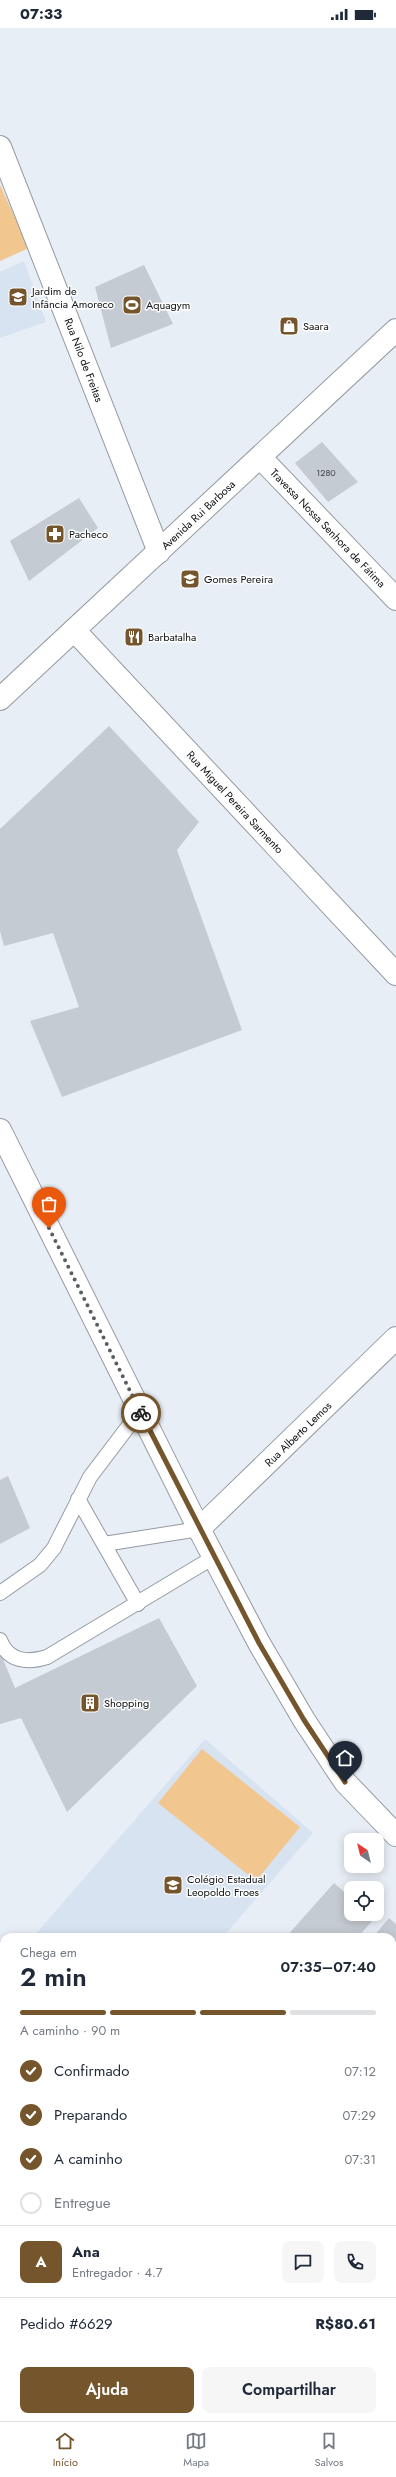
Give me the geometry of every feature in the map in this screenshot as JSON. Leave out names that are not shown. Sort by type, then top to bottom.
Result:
[{"type":"street","name":"Rua Nilo de Freitas","points":[[0,147],[159,552]]},
{"type":"street","name":"Avenida Rui Barbosa","points":[[0,699],[396,330]]},
{"type":"street","name":"Travessa Nossa Senhora de Fátima","points":[[260,457],[396,598]]},
{"type":"street","name":"Rua Miguel Pereira Sarmento","points":[[74,630],[396,974]]},
{"type":"street","points":[[0,1130],[199,1529],[259,1643],[304,1720],[345,1782],[396,1835]]},
{"type":"street","name":"Rua Alberto Lemos","points":[[199,1529],[396,1338]]},
{"type":"lane","points":[[0,1593],[40,1565],[54,1548],[90,1477],[140,1411]]},
{"type":"lane","points":[[78,1499],[138,1604]]},
{"type":"lane","points":[[104,1544],[199,1529]]},
{"type":"lane","points":[[0,1640],[12,1657],[30,1662],[47,1658],[214,1557]]},
{"type":"shaded area","points":[[0,185],[29,248],[0,261]]},
{"type":"shaded area","name":"Jardim de Infância Amoreco","points":[[24,261],[46,322],[0,338],[0,272]]},
{"type":"shaded area","name":"Colégio Estadual Leopoldo Froes","points":[[205,1739],[313,1833],[226,1933],[36,1933]]},
{"type":"shaded area","points":[[202,1749],[300,1827],[256,1881],[158,1803]]},
{"type":"building","name":"Aquagym","points":[[144,265],[173,324],[111,348],[95,287]]},
{"type":"building","points":[[322,442],[358,482],[328,502],[295,463]]},
{"type":"building","name":"Pacheco","points":[[79,498],[98,528],[29,581],[10,541]]},
{"type":"building","points":[[109,726],[199,822],[177,850],[242,1030],[62,1097],[30,1021],[79,1007],[53,933],[4,946],[0,931],[0,829]]},
{"type":"building","points":[[8,1476],[30,1528],[0,1544],[0,1480]]},
{"type":"building","name":"Shopping","points":[[159,1618],[197,1686],[67,1812],[21,1718],[0,1724],[0,1652],[15,1688]]},
{"type":"building","points":[[334,1883],[344,1892],[344,1921],[372,1921],[362,1933],[290,1933]]},
{"type":"building","points":[[389,1918],[396,1924],[396,1933],[376,1933]]},
{"type":"way so far","points":[[49,1228],[141,1413]]},
{"type":"place","name":"Jardim de Infância Amoreco","points":[[18,297]]},
{"type":"place","name":"Aquagym","points":[[132,305]]},
{"type":"place","name":"Saara","points":[[289,326]]},
{"type":"place","name":"Pacheco","points":[[55,534]]},
{"type":"place","name":"Gomes Pereira","points":[[190,579]]},
{"type":"place","name":"Barbatalha","points":[[134,637]]},
{"type":"place","name":"Shopping","points":[[90,1703]]},
{"type":"place","name":"Colégio Estadual Leopoldo Froes","points":[[173,1885]]},
{"type":"route","points":[[141,1413],[199,1529],[259,1643],[304,1720],[345,1782]]}]
